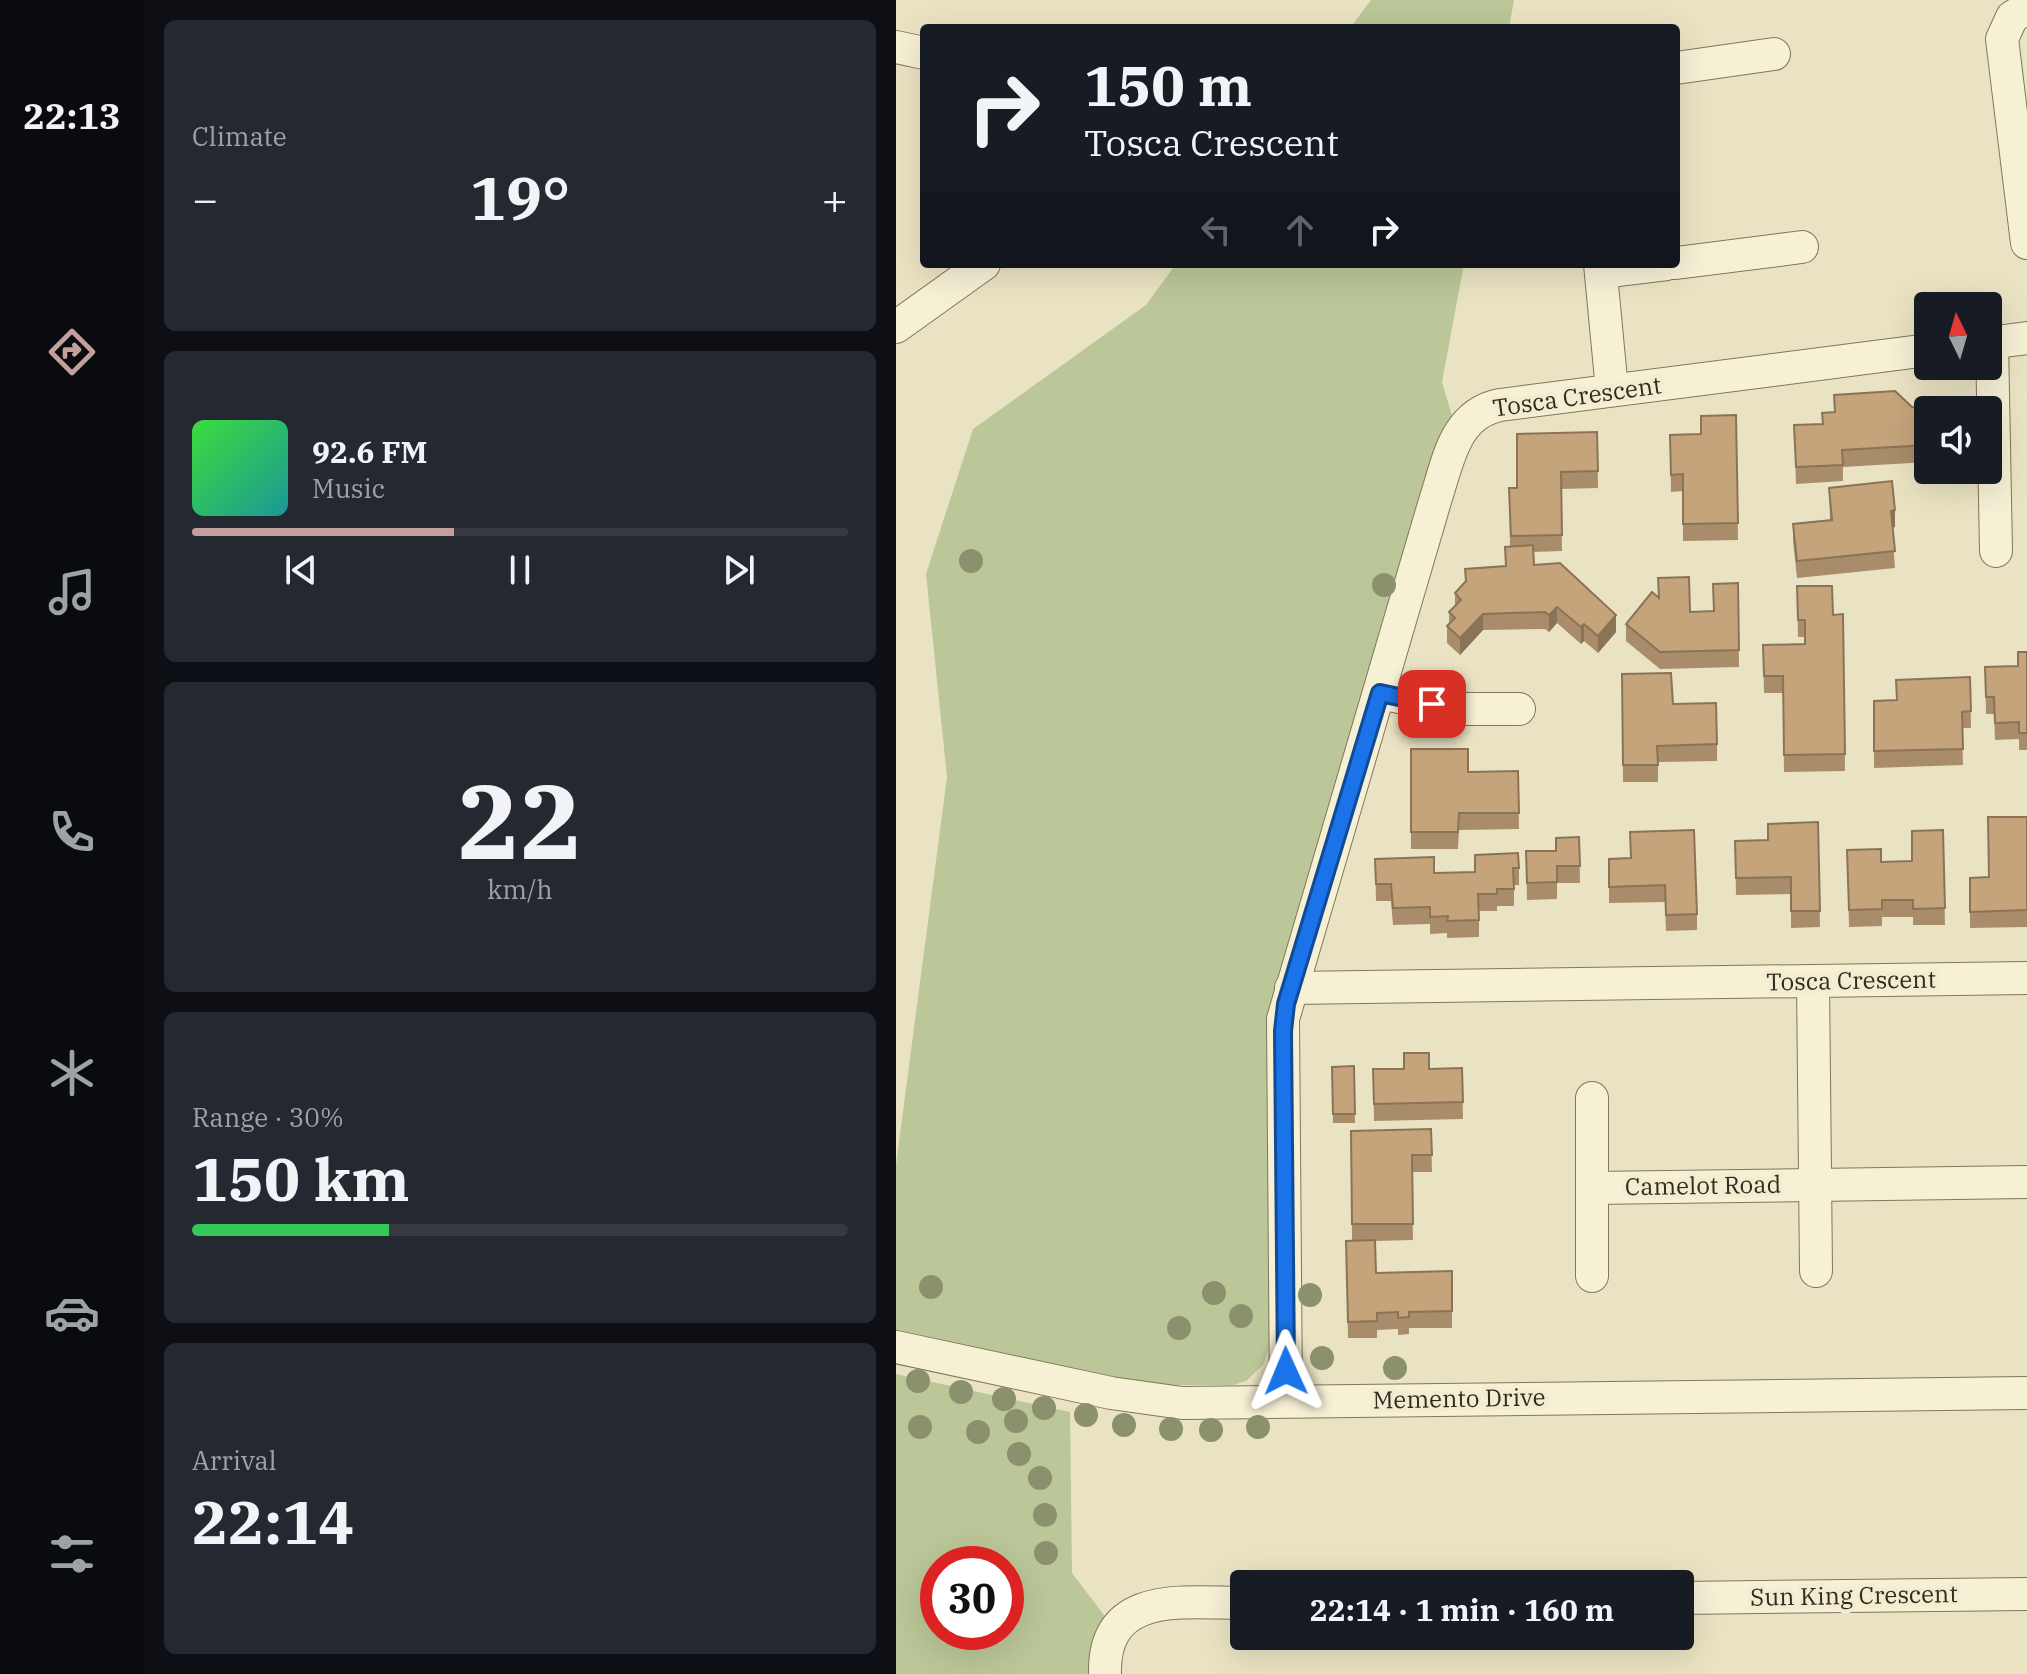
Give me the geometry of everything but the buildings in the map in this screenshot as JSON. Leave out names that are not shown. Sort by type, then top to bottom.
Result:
[{"type":"street","points":[[2027,8],[2012,17],[2002,39],[2027,243]]},
{"type":"street","points":[[896,47],[920,52]]},
{"type":"street","points":[[1680,67],[1774,54]]},
{"type":"street","points":[[1680,262],[1802,247]]},
{"type":"street","points":[[896,327],[978,268]]},
{"type":"street","points":[[1601,268],[1612,390]]},
{"type":"street","points":[[2002,341],[2027,338]]},
{"type":"street","name":"Tosca Crescent","points":[[1286,1401],[1283,1031],[1291,988],[1457,435],[1465,423],[1487,407],[1914,352]]},
{"type":"street","points":[[1991,380],[1996,551]]},
{"type":"street","points":[[1380,693],[1458,709],[1519,709]]},
{"type":"street","name":"Tosca Crescent","points":[[1291,988],[2027,978]]},
{"type":"street","name":"Camelot Road","points":[[1813,981],[1816,1271]]},
{"type":"street","name":"Camelot Road","points":[[1592,1098],[1592,1276]]},
{"type":"street","name":"Camelot Road","points":[[1592,1188],[2027,1182]]},
{"type":"street","name":"Memento Drive","points":[[896,1347],[1111,1393],[1182,1403],[2027,1393]]},
{"type":"street","name":"Sun King Crescent","points":[[1694,1598],[2027,1594]]},
{"type":"street","points":[[1105,1674],[1108,1643],[1118,1626],[1133,1612],[1157,1603],[1230,1603]]},
{"type":"green space","points":[[1371,0],[1514,0],[1510,24],[1353,24]]},
{"type":"green space","points":[[1173,268],[1463,268],[1442,382],[1453,419],[1271,1016],[1267,1047],[1270,1345],[1263,1365],[1246,1381],[1233,1385],[1174,1385],[1130,1380],[896,1330],[896,1165],[947,777],[926,574],[973,429],[1146,305]]},
{"type":"green space","points":[[896,1374],[1070,1412],[1072,1573],[1107,1619],[1092,1652],[1090,1674],[896,1674]]},
{"type":"route","points":[[1286,1371],[1283,1031],[1286,1004],[1380,693],[1432,704]]}]
